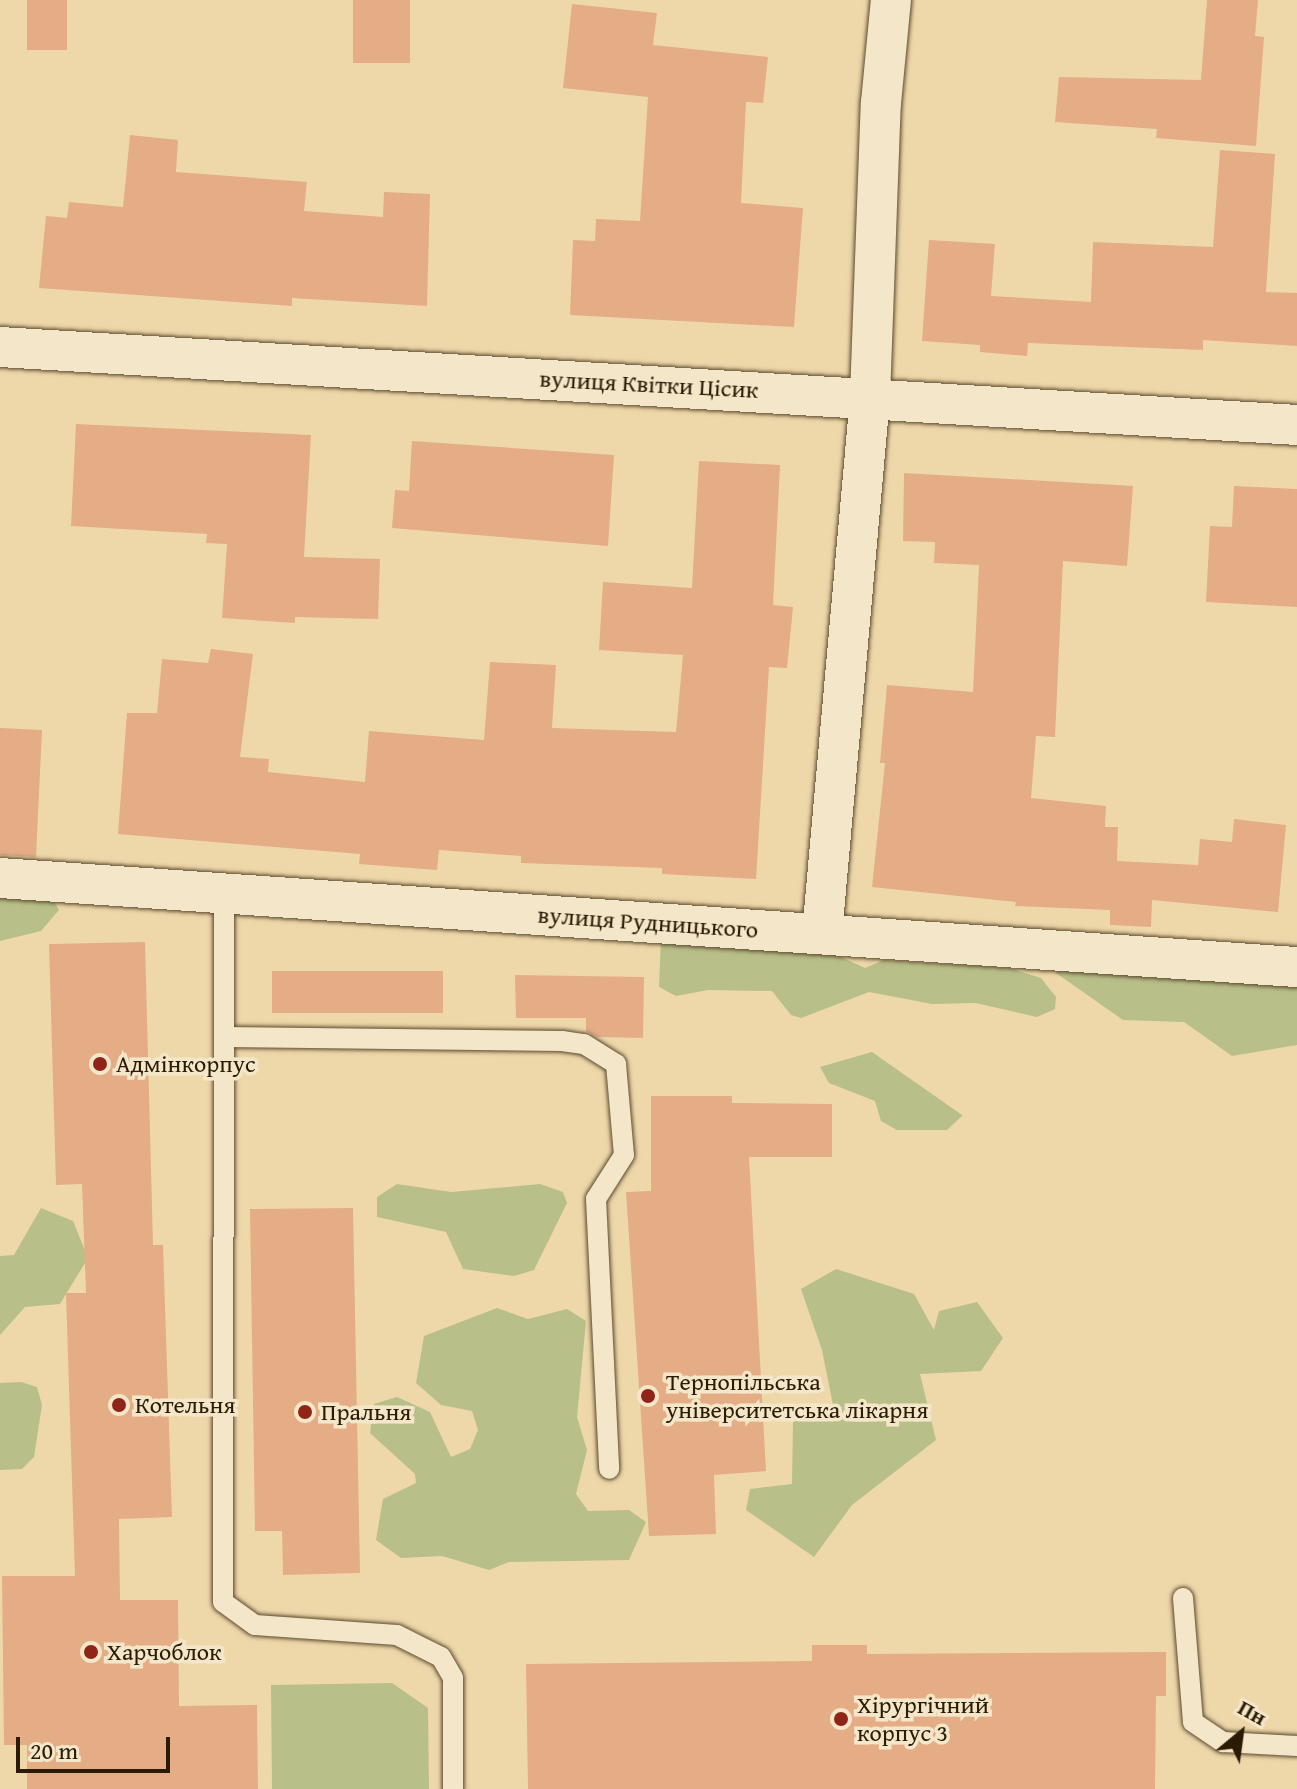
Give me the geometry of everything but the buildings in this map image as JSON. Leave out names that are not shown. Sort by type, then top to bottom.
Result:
[{"type":"street","points":[[822,934],[870,397],[881,103],[891,0]]},
{"type":"street","name":"вулиця Квітки Цісик","points":[[0,347],[1297,425]]},
{"type":"street","name":"вулиця Рудницького","points":[[0,878],[1297,967]]},
{"type":"lane","points":[[224,894],[223,1602],[255,1625],[397,1635],[441,1657],[453,1678],[453,1789]]},
{"type":"lane","points":[[225,1037],[562,1041],[584,1044],[616,1064],[624,1155],[596,1199],[609,1469]]},
{"type":"lane","points":[[1183,1598],[1193,1722],[1223,1742],[1280,1741],[1297,1746]]},
{"type":"green space","points":[[0,882],[51,897],[59,910],[41,931],[0,941]]},
{"type":"green space","points":[[661,937],[824,949],[865,968],[884,960],[1009,968],[1041,978],[1056,997],[1055,1009],[1037,1017],[976,1003],[932,1004],[869,992],[801,1018],[791,1015],[772,991],[708,990],[676,996],[659,987]]},
{"type":"green space","points":[[1061,946],[1297,956],[1297,1045],[1232,1056],[1184,1022],[1123,1020],[1056,973]]},
{"type":"green space","points":[[872,1052],[963,1115],[947,1130],[897,1130],[881,1121],[875,1101],[829,1083],[820,1067]]},
{"type":"green space","points":[[397,1184],[451,1192],[540,1184],[563,1192],[567,1203],[534,1270],[514,1276],[463,1269],[446,1232],[377,1217],[377,1197]]},
{"type":"green space","points":[[41,1208],[73,1221],[88,1258],[60,1304],[25,1307],[0,1335],[0,1256],[14,1255]]},
{"type":"green space","points":[[836,1269],[914,1294],[934,1330],[939,1311],[977,1302],[1003,1338],[981,1371],[920,1374],[936,1440],[852,1505],[814,1557],[746,1510],[750,1489],[792,1484],[793,1422],[834,1410],[822,1350],[801,1289]]},
{"type":"green space","points":[[497,1308],[528,1319],[567,1309],[586,1321],[577,1417],[587,1450],[576,1494],[588,1511],[629,1510],[646,1522],[629,1560],[509,1562],[489,1570],[442,1556],[401,1558],[376,1540],[383,1499],[416,1483],[415,1474],[370,1433],[374,1404],[397,1397],[430,1412],[451,1457],[470,1449],[478,1430],[472,1411],[441,1405],[416,1383],[424,1336]]},
{"type":"green space","points":[[21,1382],[37,1387],[42,1405],[34,1457],[22,1469],[0,1470],[0,1383]]},
{"type":"green space","points":[[392,1683],[428,1708],[429,1789],[272,1789],[271,1685]]},
{"type":"place","name":"Адмінкорпус","points":[[100,1064]]},
{"type":"place","name":"Тернопільська університетська лікарня","points":[[648,1396]]},
{"type":"place","name":"Котельня","points":[[119,1405]]},
{"type":"place","name":"Пральня","points":[[305,1412]]},
{"type":"place","name":"Харчоблок","points":[[91,1652]]},
{"type":"place","name":"Хірургічний корпус 3","points":[[841,1719]]}]
